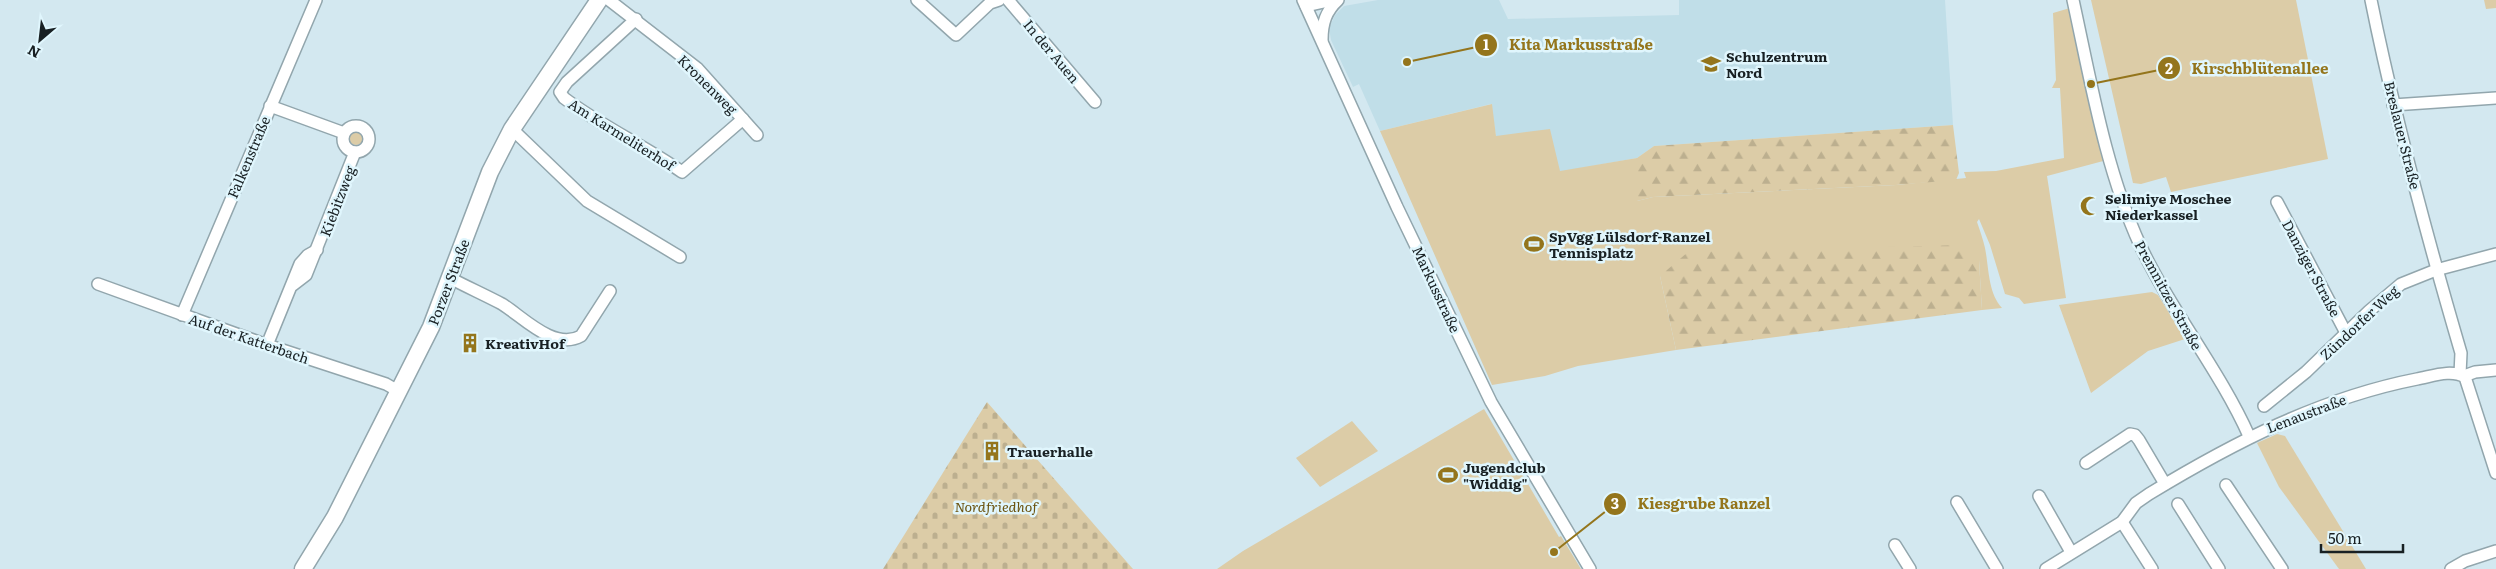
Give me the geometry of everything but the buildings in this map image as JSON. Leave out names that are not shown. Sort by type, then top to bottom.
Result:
[{"type":"main road","name":"Porzer Straße","points":[[303,569],[335,517],[431,328],[490,172],[512,129],[599,0]]},
{"type":"street","name":"Falkenstraße","points":[[182,315],[316,0]]},
{"type":"street","name":"Kronenweg","points":[[609,0],[697,68],[757,135]]},
{"type":"street","points":[[917,0],[956,35],[990,3],[999,0]]},
{"type":"street","name":"In der Auen","points":[[1008,0],[1095,102]]},
{"type":"street","points":[[1304,3],[1333,0]]},
{"type":"street","points":[[1322,44],[1322,28],[1329,9],[1338,0]]},
{"type":"street","name":"Premnitzer Straße","points":[[2073,0],[2108,159],[2139,243],[2155,276],[2249,436]]},
{"type":"street","name":"Breslauer Straße","points":[[2371,0],[2385,57],[2393,105],[2436,270],[2461,353],[2461,375]]},
{"type":"street","name":"Markusstraße","points":[[1304,3],[1397,207],[1489,398],[1590,569]]},
{"type":"street","name":"Am Karmeliterhof","points":[[636,19],[567,82],[560,92],[564,98],[604,126],[633,140],[682,172],[743,119]]},
{"type":"street","points":[[2393,105],[2496,98]]},
{"type":"street","name":"Kiebitzweg","points":[[270,106],[344,133]]},
{"type":"street","name":"Kiebitzweg","points":[[267,345],[277,316],[293,285],[300,264],[308,254],[317,250],[355,152],[366,146],[369,139],[366,130],[356,126],[348,128],[344,133],[345,146],[355,152]]},
{"type":"street","points":[[512,129],[587,200],[680,256]]},
{"type":"street","name":"Danziger Straße","points":[[2277,202],[2346,333]]},
{"type":"street","name":"Zündorfer Weg","points":[[2264,406],[2306,372],[2401,284],[2436,270],[2496,254]]},
{"type":"street","points":[[450,278],[502,304],[540,331],[565,339],[574,339],[581,336],[610,292]]},
{"type":"street","name":"Auf der Katterbach","points":[[98,284],[267,345],[386,384],[400,392]]},
{"type":"street","name":"Lenaustraße","points":[[2046,569],[2071,552],[2099,538],[2122,522],[2136,503],[2165,484],[2249,436],[2340,399],[2390,384],[2496,370]]},
{"type":"street","points":[[2461,375],[2468,383],[2496,473]]},
{"type":"street","points":[[2086,463],[2130,434],[2135,435],[2165,484]]},
{"type":"street","points":[[2226,485],[2282,569]]},
{"type":"street","points":[[2039,496],[2071,552]]},
{"type":"street","points":[[1957,502],[1997,569]]},
{"type":"street","points":[[2178,504],[2219,569]]},
{"type":"street","points":[[2122,522],[2152,569]]},
{"type":"street","points":[[1895,545],[1910,569]]},
{"type":"street","points":[[2451,569],[2464,561],[2496,551]]},
{"type":"shaded area","name":"Schulzentrum Nord","points":[[1378,0],[1499,0],[1508,19],[1679,15],[1679,0],[1945,0],[1953,125],[1654,146],[1637,158],[1559,172],[1496,136],[1491,104],[1380,131],[1359,84],[1353,87],[1331,40],[1329,28],[1335,15],[1344,6]]},
{"type":"green space","points":[[2091,0],[2296,0],[2328,159],[2171,192],[2166,177],[2141,184],[2133,183]]},
{"type":"green space","points":[[2484,0],[2496,0],[2496,8],[2486,9]]},
{"type":"green space","points":[[2070,8],[2107,160],[2047,176],[2066,298],[2024,304],[2019,298],[2005,294],[1990,245],[1979,219],[1977,222],[1985,248],[1992,288],[1997,302],[2002,308],[1982,310],[1979,260],[1660,276],[1676,350],[1578,366],[1545,376],[1492,385],[1380,131],[1492,104],[1496,136],[1550,129],[1560,171],[1637,158],[1637,201],[1653,197],[1896,185],[1966,178],[1964,172],[1996,171],[2064,158],[2060,88],[2052,88],[2056,80],[2053,13]]},
{"type":"green space","points":[[1953,125],[1959,173],[1956,180],[1896,185],[1653,197],[1637,201],[1637,158],[1654,146]]},
{"type":"green space","points":[[353,131],[359,131],[363,138],[359,145],[353,145],[349,141],[349,135]]},
{"type":"green space","points":[[1964,245],[1979,260],[1982,310],[1676,350],[1660,276],[1688,252]]},
{"type":"green space","points":[[2152,292],[2158,295],[2185,339],[2148,351],[2091,393],[2059,305]]},
{"type":"green space","name":"Nordfriedhof","points":[[987,402],[1133,569],[883,569]]},
{"type":"green space","name":"Jugendclub \"Widdig\"","points":[[1484,409],[1559,537],[1561,536],[1581,569],[1217,569],[1243,551]]},
{"type":"green space","points":[[1352,421],[1378,451],[1320,487],[1296,458]]},
{"type":"green space","points":[[2277,434],[2285,436],[2366,569],[2339,569],[2279,487],[2257,443]]},
{"type":"place","name":"Kita Markusstraße","points":[[1407,62]]},
{"type":"place","name":"Schulzentrum Nord","points":[[1711,64]]},
{"type":"place","name":"Kirschblütenallee","points":[[2091,84]]},
{"type":"place","name":"Selimiye Moschee Niederkassel","points":[[2090,206]]},
{"type":"place","name":"SpVgg Lülsdorf-Ranzel Tennisplatz","points":[[1534,244]]},
{"type":"place","name":"KreativHof","points":[[470,343]]},
{"type":"place","name":"Trauerhalle","points":[[992,451]]},
{"type":"place","name":"Jugendclub \"Widdig\"","points":[[1448,475]]},
{"type":"place","name":"Kiesgrube Ranzel","points":[[1554,552]]}]
